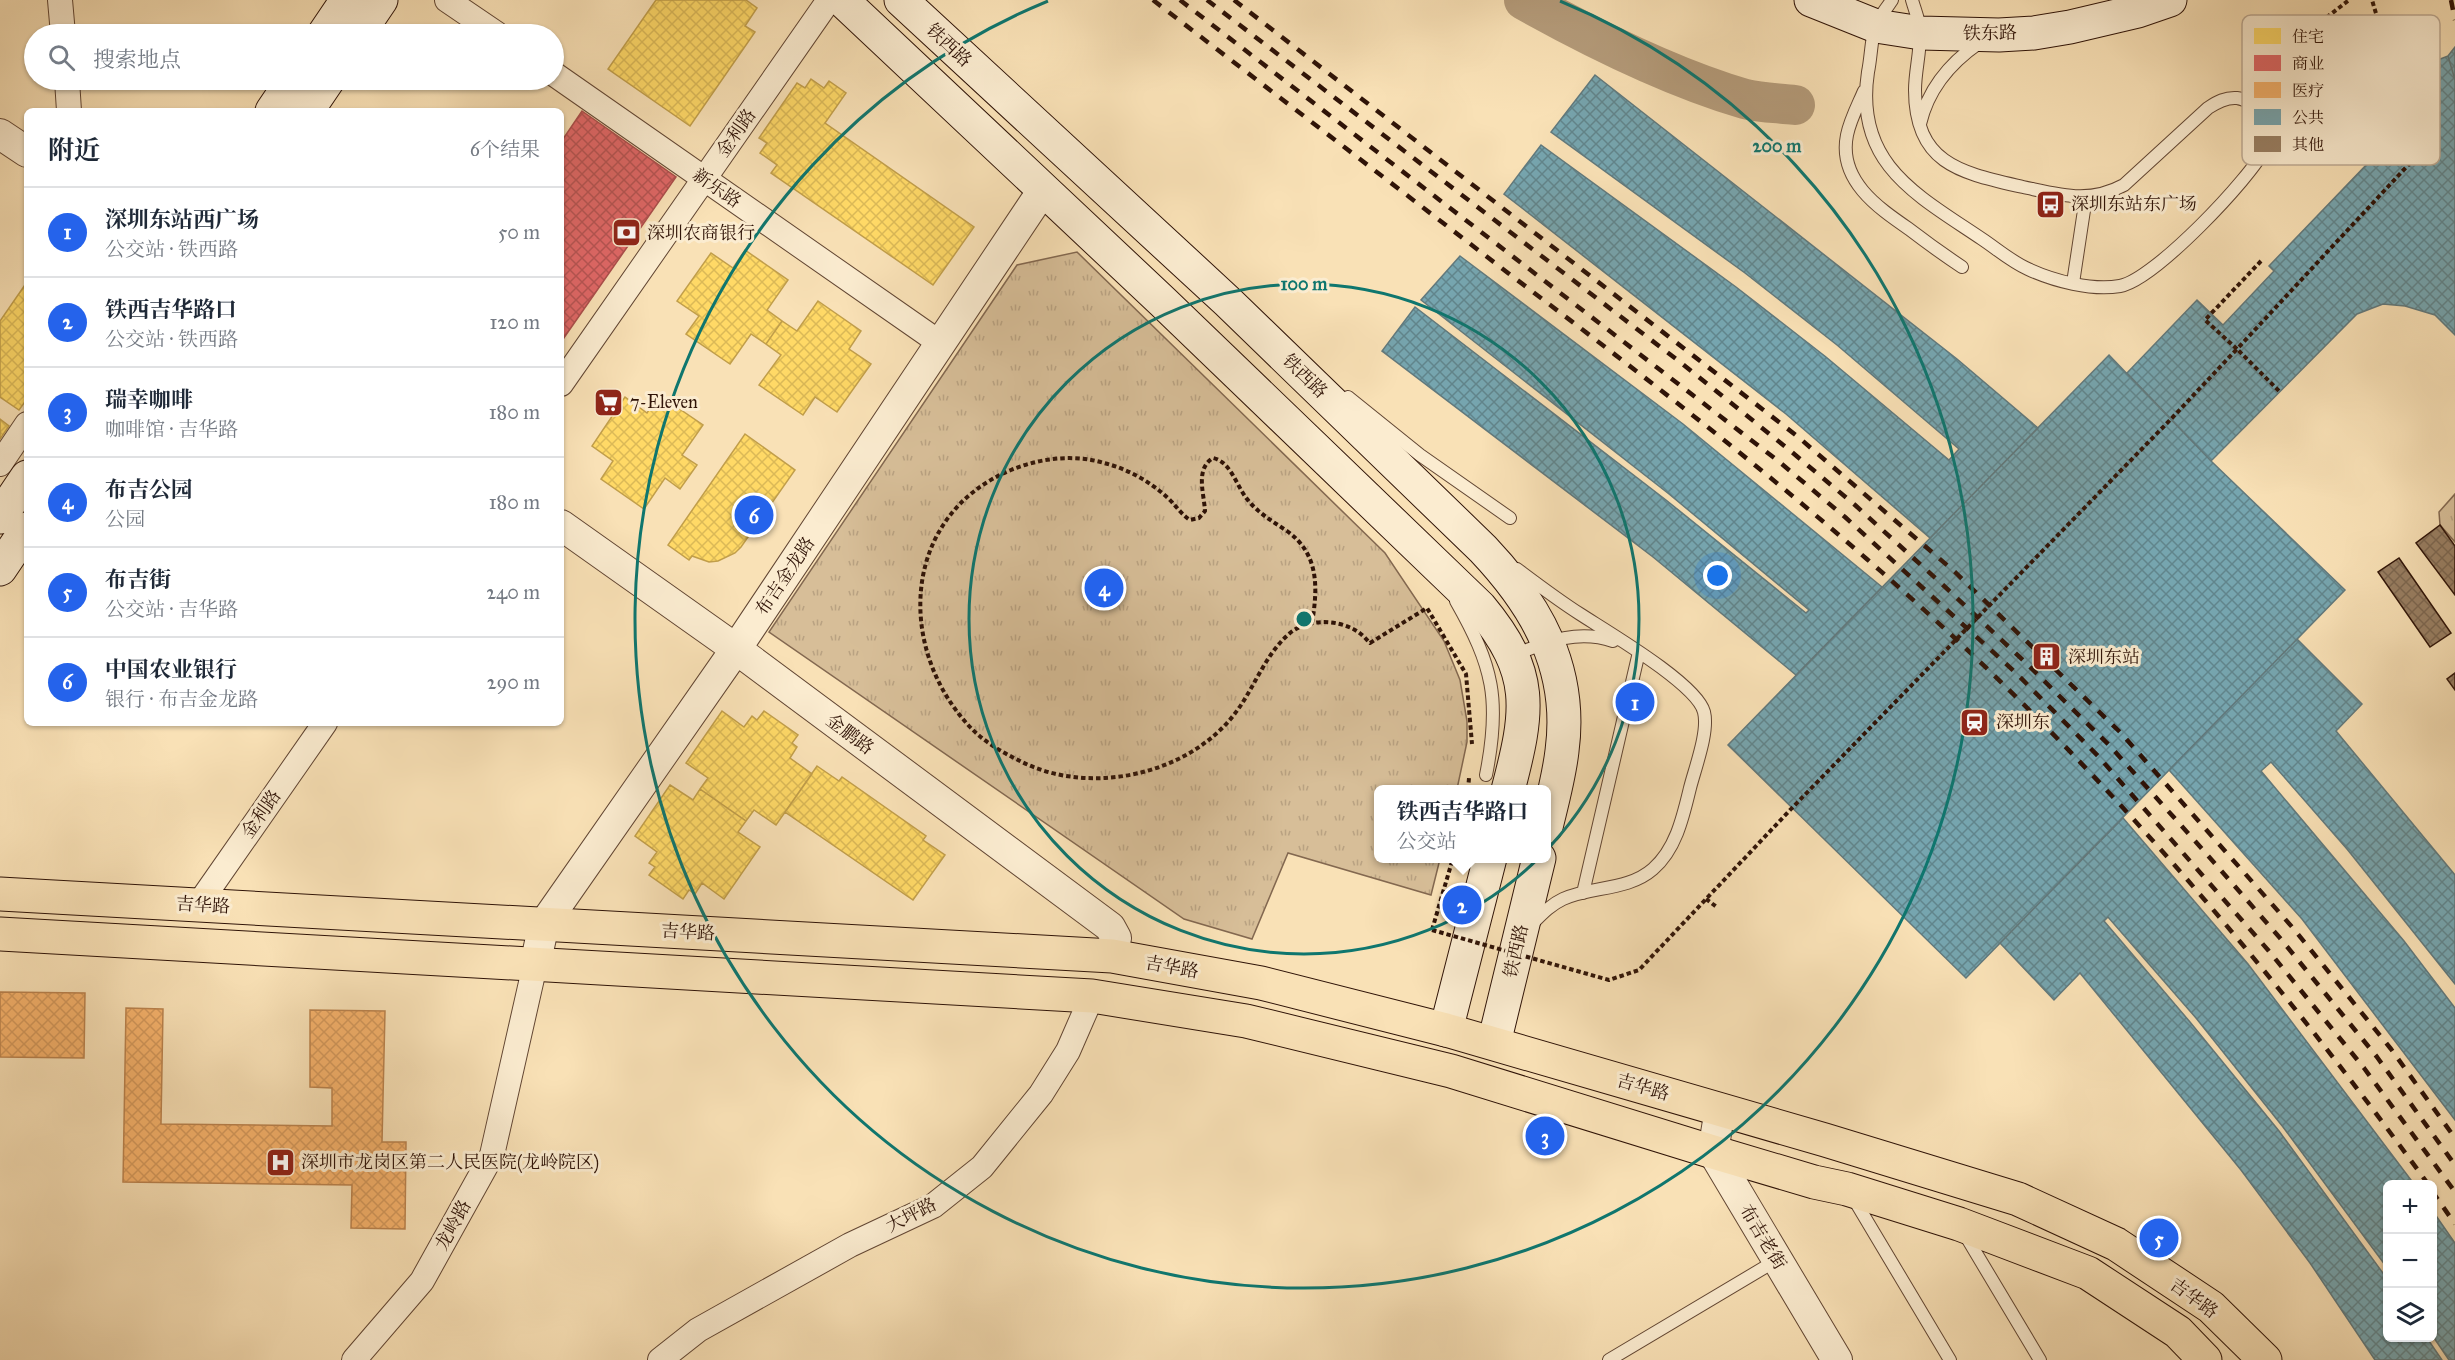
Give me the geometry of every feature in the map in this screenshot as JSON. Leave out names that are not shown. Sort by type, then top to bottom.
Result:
[{"type":"main road","points":[[331,24],[347,0]]},
{"type":"main road","points":[[365,24],[381,0]]},
{"type":"main road","points":[[842,0],[1480,607],[1505,639],[1514,655],[1520,675],[1523,712],[1521,734],[1497,782]]},
{"type":"main road","points":[[874,28],[900,0]]},
{"type":"main road","name":"铁西路","points":[[900,0],[1228,302],[1455,522],[1516,585],[1548,642],[1560,688],[1564,717],[1562,749],[1551,803]]},
{"type":"main road","name":"铁东路","points":[[1811,0],[1884,13],[1921,33],[1999,35],[2034,33],[2070,27],[2170,0]]},
{"type":"main road","points":[[274,108],[287,90]]},
{"type":"main road","points":[[308,108],[321,90]]},
{"type":"main road","points":[[0,517],[24,481]]},
{"type":"main road","points":[[0,569],[24,533]]},
{"type":"main road","points":[[1446,1030],[1489,863]]},
{"type":"main road","name":"铁西路","points":[[1494,1043],[1538,863]]},
{"type":"main road","name":"吉华路","points":[[0,894],[1112,956],[1261,983],[1494,1043],[2018,1199],[2116,1244],[2211,1307],[2265,1360]]},
{"type":"main road","name":"吉华路","points":[[0,934],[1092,996],[1246,1021],[1451,1071],[1713,1152],[1814,1182],[1847,1189],[1959,1224],[2088,1273],[2178,1332],[2205,1360]]},
{"type":"street","points":[[60,0],[62,24]]},
{"type":"street","points":[[336,24],[353,0]]},
{"type":"street","points":[[356,24],[372,0]]},
{"type":"street","points":[[447,0],[482,24]]},
{"type":"street","name":"金利路","points":[[564,380],[829,0]]},
{"type":"street","name":"新乐路","points":[[564,81],[940,344]]},
{"type":"street","points":[[68,90],[69,108]]},
{"type":"street","points":[[279,108],[292,90]]},
{"type":"street","points":[[299,108],[311,90]]},
{"type":"street","points":[[0,134],[24,150]]},
{"type":"street","name":"布吉金龙路","points":[[535,965],[544,924],[736,649],[1043,190]]},
{"type":"street","points":[[0,464],[24,428]]},
{"type":"street","name":"金鹏路","points":[[564,527],[736,649],[1110,927],[1116,938],[1112,956]]},
{"type":"street","name":"金利路","points":[[198,905],[323,726]]},
{"type":"street","name":"龙岭路","points":[[354,1360],[423,1281],[492,1155],[535,965]]},
{"type":"street","name":"大坪路","points":[[660,1360],[698,1330],[830,1256],[933,1206],[982,1167],[1041,1094],[1068,1051],[1092,996]]},
{"type":"street","points":[[1713,1152],[1720,1109]]},
{"type":"street","name":"布吉老街","points":[[1713,1152],[1837,1360]]},
{"type":"lane","points":[[1912,0],[1921,33],[1914,88],[1919,128],[1935,153],[1948,163],[1973,176],[2057,194],[2086,197],[2108,194],[2124,185],[2188,123],[2208,108],[2224,99],[2242,100]]},
{"type":"lane","points":[[1884,13],[1866,88],[1847,136],[1848,161],[1853,179],[1864,195],[1878,208],[1962,267]]},
{"type":"lane","points":[[1919,128],[1930,96],[1950,67],[1979,42],[1999,35]]},
{"type":"lane","points":[[1866,88],[1868,115],[1880,154],[1904,183],[1922,199],[2026,269],[2057,280],[2104,288],[2123,286],[2150,272],[2178,249],[2254,165]]},
{"type":"lane","points":[[2073,283],[2086,197]]},
{"type":"lane","points":[[1228,302],[1322,375]]},
{"type":"lane","points":[[1339,390],[1412,448],[1510,518]]},
{"type":"lane","points":[[1455,522],[1549,593],[1639,652],[1683,686],[1701,705],[1705,719],[1703,737],[1681,824],[1663,858],[1654,868],[1634,881],[1583,893],[1551,906],[1530,927],[1518,947]]},
{"type":"lane","points":[[1429,556],[1472,630],[1485,658],[1492,684],[1497,782]]},
{"type":"lane","points":[[1514,655],[1568,636],[1592,635],[1616,641],[1639,652]]},
{"type":"lane","points":[[1583,893],[1639,652]]},
{"type":"lane","points":[[1847,1189],[1950,1360]]},
{"type":"lane","points":[[1959,1224],[2040,1360]]},
{"type":"lane","points":[[1609,1360],[1777,1260]]},
{"type":"path","points":[[2330,15],[2349,0]]},
{"type":"path","points":[[2372,0],[2376,15]]},
{"type":"path","points":[[1452,863],[1432,930],[1609,980],[1639,970],[1792,808],[2163,428],[2408,165]]},
{"type":"path","points":[[2261,261],[2205,320],[2280,392]]},
{"type":"path","points":[[1312,623],[1317,594],[1316,579],[1306,551],[1286,530],[1259,512],[1238,488],[1227,466],[1221,460],[1213,459],[1205,463],[1201,470],[1205,511],[1199,518],[1190,520],[1182,515],[1169,499],[1139,476],[1104,462],[1066,458],[1038,461],[994,477],[963,500],[940,529],[925,564],[919,602],[923,639],[933,672],[950,703],[972,729],[999,750],[1030,766],[1063,775],[1117,777],[1155,769],[1173,762],[1206,742],[1234,716],[1275,650],[1291,632],[1312,623],[1335,622],[1356,630],[1370,643],[1427,608],[1466,674],[1473,751]]},
{"type":"path","points":[[1468,785],[1470,770]]},
{"type":"path","points":[[1706,899],[1718,908]]},
{"type":"green space","points":[[1077,252],[1385,553],[1444,641],[1460,680],[1467,721],[1467,742],[1458,785],[1374,785],[1374,863],[1439,863],[1431,895],[1288,853],[1252,939],[1184,919],[769,632],[1017,265]]},
{"type":"green space","points":[[2455,494],[2455,542],[2440,525],[2439,512]]},
{"type":"building: 住宅","points":[[656,0],[746,0],[757,8],[745,26],[755,32],[690,126],[608,69]]},
{"type":"building: 住宅","points":[[811,79],[824,88],[829,81],[846,93],[825,123],[974,227],[933,285],[771,173],[777,165],[760,153],[767,143],[759,138],[797,83],[805,88]]},
{"type":"building: 住宅","points":[[745,250],[788,280],[767,310],[782,321],[766,344],[751,334],[730,364],[686,334],[699,316],[677,301],[711,253],[733,268]]},
{"type":"building: 住宅","points":[[24,286],[24,403],[19,410],[0,397],[0,321]]},
{"type":"building: 住宅","points":[[818,301],[861,331],[849,349],[871,364],[837,412],[815,397],[803,415],[759,385],[781,355],[766,344],[782,321],[797,331]]},
{"type":"building: 住宅","points":[[659,395],[703,425],[682,455],[697,465],[680,489],[665,478],[644,509],[601,479],[613,461],[592,446],[625,397],[647,413]]},
{"type":"building: 住宅","points":[[0,419],[9,426],[0,439]]},
{"type":"building: 住宅","points":[[745,434],[795,470],[735,553],[718,561],[709,562],[692,556],[689,560],[668,545]]},
{"type":"building: 住宅","points":[[722,711],[744,727],[752,716],[757,720],[764,711],[798,735],[792,743],[797,747],[790,758],[812,774],[776,825],[754,810],[746,821],[700,789],[708,778],[686,763]]},
{"type":"building: 住宅","points":[[817,766],[839,781],[842,777],[926,836],[923,840],[945,855],[913,900],[785,812]]},
{"type":"building: 住宅","points":[[670,785],[693,800],[700,789],[746,821],[738,832],[760,847],[724,899],[702,883],[695,894],[689,890],[683,899],[649,875],[655,867],[649,863],[657,852],[635,836]]},
{"type":"building: 商业","points":[[582,111],[676,177],[564,338],[564,138]]},
{"type":"building: 医疗","points":[[0,992],[85,993],[84,1058],[0,1057]]},
{"type":"building: 医疗","points":[[126,1008],[163,1009],[161,1124],[332,1126],[332,1088],[310,1087],[310,1010],[385,1011],[382,1142],[406,1142],[405,1229],[351,1228],[352,1185],[123,1182]]},
{"type":"building: 公共","points":[[2455,47],[2455,80],[2448,56]]},
{"type":"building: 公共","points":[[2448,56],[2455,80],[2455,335],[2435,315],[2405,306],[2383,304],[2357,314],[2211,461],[2127,373],[2197,300],[2223,325],[2274,271],[2269,266],[2366,165],[2440,165],[2440,59]]},
{"type":"building: 公共","points":[[1595,75],[1957,359],[2038,428],[1930,538],[1786,414],[1504,194],[1541,145],[1736,287],[1826,357],[1949,460],[1959,449],[1837,345],[1745,273],[1551,132]]},
{"type":"building: 公共","points":[[1460,256],[1683,424],[1882,587],[1796,675],[1653,557],[1382,351],[1415,307],[1666,500],[1806,613],[1809,610],[1669,494],[1421,300]]},
{"type":"building: 公共","name":"深圳东站","points":[[2109,355],[2211,461],[2345,590],[1966,978],[1728,745]]},
{"type":"building: 公共","points":[[2297,639],[2362,704],[2336,731],[2455,875],[2455,984],[2347,849],[2271,762],[2261,771],[2404,941],[2455,1008],[2455,1120],[2302,919],[2169,770]]},
{"type":"building: 公共","points":[[2123,818],[2248,964],[2411,1180],[2383,1180],[2383,1262],[2283,1127],[2196,1018],[2108,917],[2104,921],[2279,1131],[2383,1273],[2383,1342],[2430,1342],[2442,1360],[2375,1360],[2310,1263],[2241,1170],[2080,973],[2054,1000],[2000,943]]},
{"type":"building: 公共","points":[[2437,1217],[2455,1243],[2455,1360],[2449,1360],[2437,1342]]},
{"type":"building: 其他","points":[[2440,525],[2455,546],[2455,595],[2416,543]]},
{"type":"building: 其他","points":[[2399,558],[2451,633],[2430,647],[2378,572]]},
{"type":"building: 其他","points":[[2455,673],[2455,690],[2447,679]]},
{"type":"waterway","points":[[1524,0],[1604,42],[1688,80],[1745,99],[1795,105]]},
{"type":"railway","points":[[1153,0],[1701,422],[1827,525],[1949,633],[2065,747],[2176,866],[2331,1054],[2425,1180]]},
{"type":"railway","points":[[1180,0],[1777,460],[1845,517],[2016,673],[2098,756],[2268,950],[2364,1068],[2455,1192]]},
{"type":"railway","points":[[1207,0],[1680,362],[1855,505],[1943,585],[2109,745],[2204,851],[2280,938],[2377,1057],[2455,1165]]},
{"type":"railway","points":[[1234,0],[1797,436],[1955,572],[2121,733],[2293,928],[2391,1049],[2455,1138]]},
{"type":"railway","points":[[2451,0],[2455,20]]},
{"type":"railway","points":[[2437,1198],[2455,1224]]},
{"type":"place","name":"深圳东站东广场","points":[[2050,204]]},
{"type":"place","name":"深圳农商银行","points":[[626,233]]},
{"type":"place","name":"7-Eleven","points":[[609,402]]},
{"type":"place","name":"中国农业银行","points":[[754,515]]},
{"type":"place","name":"布吉公园","points":[[1104,588]]},
{"type":"place","name":"深圳东站","points":[[2047,657]]},
{"type":"place","name":"深圳东站西广场","points":[[1635,702]]},
{"type":"place","name":"深圳东","points":[[1975,722]]},
{"type":"place","name":"铁西吉华路口","points":[[1462,905]]},
{"type":"place","name":"瑞幸咖啡","points":[[1545,1136]]},
{"type":"place","name":"深圳市龙岗区第二人民医院(龙岭院区)","points":[[280,1162]]},
{"type":"place","name":"布吉街","points":[[2159,1238]]}]
